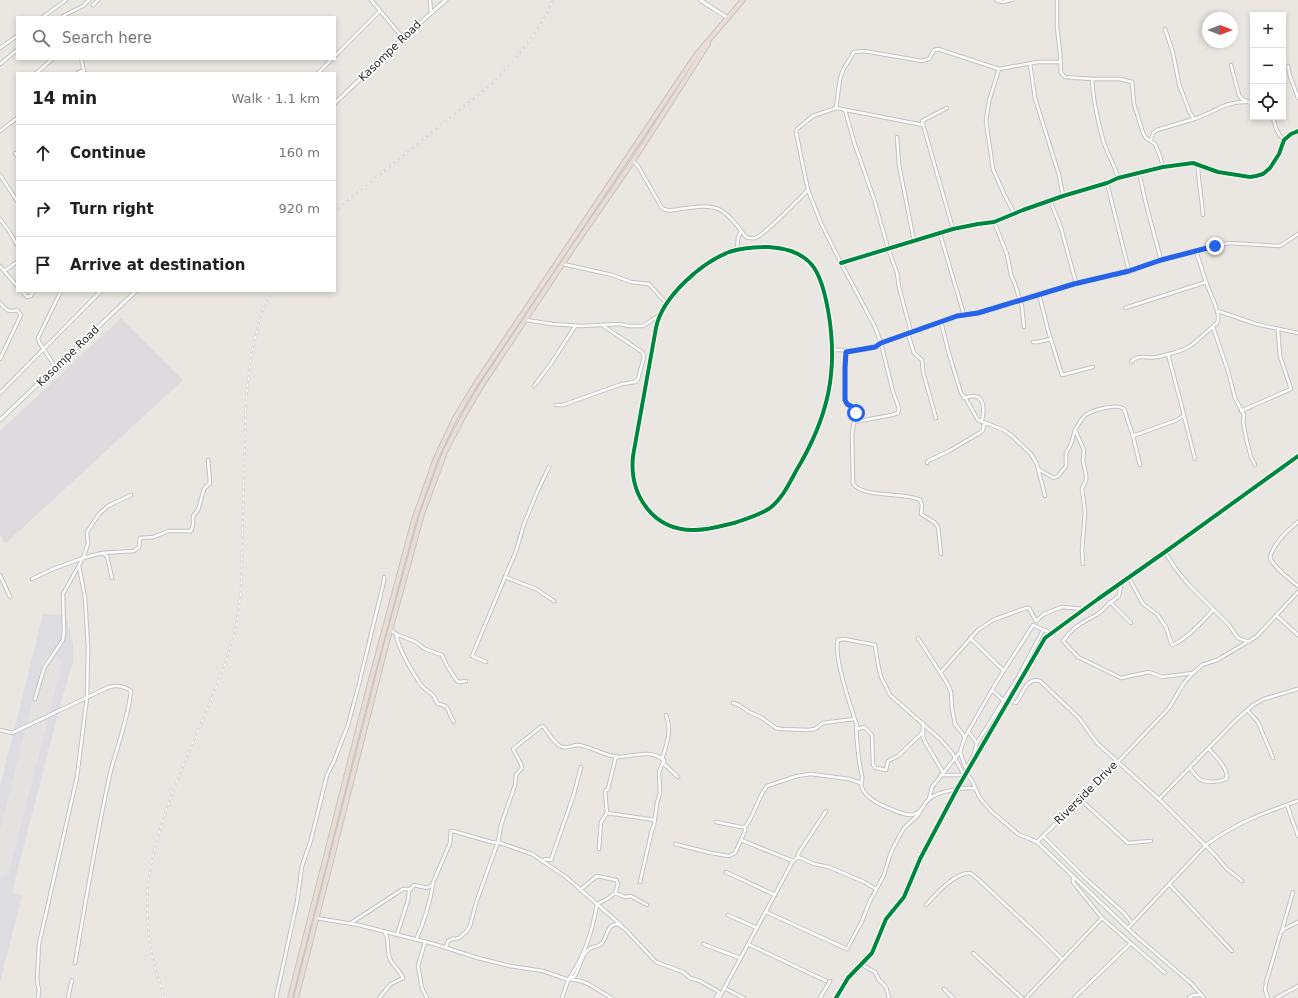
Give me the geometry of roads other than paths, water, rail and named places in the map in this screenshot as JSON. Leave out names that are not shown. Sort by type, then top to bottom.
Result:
[{"type":"highway","points":[[290,998],[368,691],[414,520],[436,458],[455,418],[475,385],[656,113],[699,51],[743,0]]},
{"type":"highway","points":[[296,998],[390,630],[422,514],[445,452],[480,388],[633,161],[713,36]]},
{"type":"street","points":[[44,16],[66,0]]},
{"type":"street","points":[[65,16],[83,6],[90,0]]},
{"type":"street","points":[[93,5],[98,0]]},
{"type":"street","points":[[371,0],[403,38]]},
{"type":"street","points":[[430,0],[431,12]]},
{"type":"street","points":[[700,0],[728,18]]},
{"type":"street","points":[[996,0],[1002,2],[1012,0]]},
{"type":"street","points":[[1057,0],[1057,27],[1061,73],[1063,76],[1092,79],[1120,79],[1132,82],[1134,104],[1143,133],[1158,150],[1162,167]]},
{"type":"street","name":"Kasompe Road","points":[[336,102],[444,1]]},
{"type":"street","points":[[336,55],[380,10]]},
{"type":"street","points":[[1166,28],[1179,84],[1190,113],[1194,119]]},
{"type":"street","points":[[0,48],[16,37]]},
{"type":"street","points":[[836,108],[840,79],[843,70],[853,54],[857,51],[922,61],[929,59],[934,50],[938,49],[999,69],[1050,61],[1060,62]]},
{"type":"street","points":[[0,64],[16,51]]},
{"type":"street","points":[[38,72],[52,60]]},
{"type":"street","points":[[81,60],[84,72]]},
{"type":"street","points":[[319,72],[331,60]]},
{"type":"street","points":[[1030,64],[1035,98],[1059,175],[1063,196]]},
{"type":"street","points":[[1231,65],[1240,95],[1246,102]]},
{"type":"street","points":[[1288,66],[1298,98]]},
{"type":"street","points":[[999,69],[989,101],[986,121],[993,168],[1014,213]]},
{"type":"street","points":[[1092,79],[1095,108],[1105,144],[1118,178]]},
{"type":"street","points":[[1150,140],[1153,133],[1157,130],[1206,115],[1228,104],[1246,102],[1250,103]]},
{"type":"street","points":[[854,422],[892,415],[899,411],[881,343],[871,319],[821,223],[808,190],[796,129],[813,116],[836,108],[923,125]]},
{"type":"street","points":[[947,108],[923,120],[923,125],[953,229]]},
{"type":"street","points":[[845,110],[897,273],[913,351],[922,360],[923,372],[936,418]]},
{"type":"street","points":[[0,131],[16,119]]},
{"type":"street","points":[[1274,120],[1276,129],[1284,140]]},
{"type":"street","points":[[841,263],[953,229],[994,222],[1050,200],[1107,183],[1118,178],[1162,167],[1185,163],[1198,165],[1218,172],[1233,175],[1256,176],[1263,174],[1275,162],[1284,140],[1290,134],[1298,131]]},
{"type":"street","points":[[897,137],[899,165],[905,189],[914,241]]},
{"type":"street","points":[[633,161],[638,166],[662,208],[668,210],[702,206],[718,208],[728,215],[749,239],[756,238],[772,225],[808,190]]},
{"type":"street","points":[[1198,165],[1203,215]]},
{"type":"street","points":[[1139,172],[1144,198],[1161,260]]},
{"type":"street","points":[[0,175],[16,199]]},
{"type":"street","points":[[1107,183],[1129,271]]},
{"type":"street","points":[[1050,200],[1061,228],[1076,283]]},
{"type":"street","points":[[0,219],[9,230],[16,243]]},
{"type":"street","points":[[994,222],[1005,249],[1011,275],[1020,299],[1024,327]]},
{"type":"street","points":[[737,250],[738,238],[741,231]]},
{"type":"street","points":[[940,234],[964,315]]},
{"type":"street","points":[[833,350],[842,350],[846,352],[871,348],[909,333],[964,315],[978,313],[1076,283],[1129,271],[1161,260],[1196,251],[1229,244],[1280,246],[1298,234]]},
{"type":"street","points":[[762,247],[783,248],[798,253],[811,264],[818,273],[824,288],[833,350],[827,403],[821,422],[799,467],[785,490],[771,507],[763,512],[739,521],[709,529],[684,529],[666,524],[655,518],[640,499],[635,487],[633,476],[633,456],[659,315],[666,303],[679,287],[697,272],[727,253],[737,250],[762,247]]},
{"type":"street","points":[[1131,362],[1135,358],[1155,357],[1190,346],[1219,321],[1217,310],[1196,251]]},
{"type":"street","points":[[4,271],[16,263]]},
{"type":"street","points":[[563,264],[612,275],[631,282],[649,284],[666,303]]},
{"type":"street","points":[[0,266],[16,285]]},
{"type":"street","points":[[1125,308],[1206,282]]},
{"type":"street","points":[[23,292],[27,297],[31,296],[33,292]]},
{"type":"street","points":[[56,368],[38,342],[38,338],[61,292]]},
{"type":"street","points":[[0,393],[100,292]]},
{"type":"street","name":"Kasompe Road","points":[[0,420],[135,292]]},
{"type":"street","points":[[1039,294],[1062,375],[1093,367]]},
{"type":"street","points":[[0,303],[6,310],[12,312],[17,310],[21,315],[0,359]]},
{"type":"street","points":[[1217,310],[1278,330],[1298,333]]},
{"type":"street","points":[[525,320],[552,324],[620,324],[629,326],[643,326],[659,315]]},
{"type":"street","points":[[941,322],[959,390],[974,415],[981,422],[999,428],[1012,436],[1031,454],[1038,469],[1045,496]]},
{"type":"street","points":[[534,386],[550,365],[576,325]]},
{"type":"street","points":[[556,404],[563,406],[622,384],[635,382],[638,379],[644,357],[642,352],[602,325]]},
{"type":"street","points":[[1213,327],[1228,370],[1235,398],[1244,415],[1243,422],[1251,457],[1255,465]]},
{"type":"street","points":[[1242,410],[1290,389],[1280,356],[1278,330]]},
{"type":"street","points":[[1033,342],[1051,339]]},
{"type":"street","points":[[846,352],[845,398],[846,403],[856,410],[852,426],[853,481],[855,487],[881,495],[907,495],[918,499],[922,505],[921,514],[934,522],[938,527],[941,554]]},
{"type":"street","points":[[1168,354],[1195,459]]},
{"type":"street","points":[[965,398],[975,396],[979,398],[984,408],[981,422]]},
{"type":"street","points":[[1038,469],[1054,478],[1063,472],[1067,463],[1066,453],[1075,430],[1086,414],[1111,406],[1119,406],[1124,408],[1140,465]]},
{"type":"street","points":[[1132,436],[1177,420],[1184,415]]},
{"type":"street","points":[[927,463],[928,461],[949,451],[981,432],[984,424],[987,424]]},
{"type":"street","points":[[1075,430],[1084,450],[1083,461],[1086,475],[1086,480],[1082,488],[1085,512],[1082,550],[1083,564]]},
{"type":"street","points":[[836,998],[848,978],[872,953],[888,916],[904,897],[920,859],[957,790],[1044,640],[1050,633],[1298,456]]},
{"type":"street","points":[[32,579],[83,558],[102,553],[134,551],[139,547],[140,538],[154,537],[168,531],[191,531],[194,524],[193,516],[198,510],[204,489],[210,484],[208,460]]},
{"type":"street","points":[[486,662],[472,656],[516,552],[531,507],[549,467]]},
{"type":"street","points":[[35,699],[44,668],[63,640],[63,594],[83,558],[88,544],[87,532],[108,506],[131,495]]},
{"type":"street","points":[[1298,522],[1279,541],[1270,558],[1272,563],[1278,569],[1298,586]]},
{"type":"street","points":[[1165,552],[1188,585],[1229,625],[1238,638],[1249,642]]},
{"type":"street","points":[[102,553],[107,556],[112,578]]},
{"type":"street","points":[[38,998],[39,990],[37,981],[39,944],[77,777],[87,697],[88,640],[79,566]]},
{"type":"street","points":[[0,575],[10,597]]},
{"type":"street","points":[[276,998],[297,902],[302,866],[311,840],[327,776],[348,725],[384,577]]},
{"type":"street","points":[[505,577],[536,589],[554,601]]},
{"type":"street","points":[[1129,578],[1143,604],[1156,614],[1166,627],[1172,645],[1190,633],[1213,610]]},
{"type":"street","points":[[1121,583],[1119,596],[1096,615],[1081,622],[1063,642],[1078,657],[1121,678],[1149,672],[1162,677],[1193,672]]},
{"type":"street","name":"Riverside Drive","points":[[1037,842],[1118,762],[1169,708],[1184,683],[1193,672],[1202,665],[1217,660],[1249,642],[1265,629],[1298,592]]},
{"type":"street","points":[[1110,602],[1131,623]]},
{"type":"street","points":[[941,672],[970,638],[989,622],[1029,608],[1036,621],[1044,614],[1048,614],[1049,612],[1060,608],[1084,609]]},
{"type":"street","points":[[1277,616],[1298,636]]},
{"type":"street","points":[[766,912],[847,949],[884,875],[889,858],[904,828],[918,815],[929,799],[932,787],[960,752],[965,737],[1003,670],[1020,648],[1033,625],[1050,633]]},
{"type":"street","points":[[390,630],[414,641],[425,649],[442,655],[448,668],[457,681],[466,681]]},
{"type":"street","points":[[966,768],[977,743],[1043,630]]},
{"type":"street","points":[[396,634],[398,645],[402,650],[403,656],[421,686],[434,697],[438,704],[443,704],[450,711],[451,718],[454,722]]},
{"type":"street","points":[[918,638],[941,672],[951,692],[955,724],[965,737]]},
{"type":"street","points":[[970,638],[1003,670]]},
{"type":"street","points":[[923,732],[897,756],[888,761],[886,770],[876,768],[874,765],[872,735],[864,727],[858,729],[855,720],[838,656],[838,640],[850,640],[875,645],[878,664],[888,692],[896,701],[923,723],[945,744],[976,789],[984,804],[1018,834],[1037,842],[1158,956],[1192,984],[1203,997]]},
{"type":"street","points":[[992,690],[1004,699],[1017,702],[1030,682],[1036,680],[1040,681],[1079,718],[1096,743],[1159,799],[1206,845],[1226,868],[1242,881]]},
{"type":"street","points":[[0,730],[12,733],[109,686],[122,687],[131,691],[127,714],[111,773],[93,856],[75,963]]},
{"type":"street","points":[[1159,799],[1247,710],[1264,699],[1298,689]]},
{"type":"street","points":[[734,703],[739,704],[749,712],[780,729],[808,730],[813,729],[823,723],[855,720]]},
{"type":"street","points":[[1247,710],[1258,722],[1274,758]]},
{"type":"street","points":[[640,882],[660,793],[659,772],[669,735],[669,724],[666,715]]},
{"type":"street","points":[[855,720],[862,788],[870,798],[886,807],[910,815],[920,812]]},
{"type":"street","points":[[923,723],[925,742],[943,772]]},
{"type":"street","points":[[446,947],[448,941],[461,937],[470,926],[477,900],[497,843],[500,825],[515,784],[516,776],[522,768],[513,749],[531,734],[542,726],[558,745],[562,747],[566,748],[577,745],[616,756],[644,754],[654,755],[663,759],[664,764],[678,777]]},
{"type":"street","points":[[968,732],[977,743]]},
{"type":"street","points":[[1190,768],[1201,780],[1218,781],[1225,780],[1227,778],[1222,764],[1209,748]]},
{"type":"street","points":[[960,752],[966,768],[966,774]]},
{"type":"street","points":[[599,849],[601,822],[607,813],[605,791],[608,789],[616,756]]},
{"type":"street","points":[[542,861],[545,859],[551,860],[573,797],[581,767]]},
{"type":"street","points":[[674,844],[729,856],[735,852],[745,831],[745,827],[764,790],[771,784],[797,776],[811,774],[849,779],[861,783]]},
{"type":"street","points":[[941,775],[966,774]]},
{"type":"street","points":[[929,799],[936,795],[957,790],[969,788],[976,789]]},
{"type":"street","points":[[1080,799],[1128,843],[1151,841]]},
{"type":"street","points":[[1128,928],[1206,845],[1230,828],[1253,817],[1298,801]]},
{"type":"street","points":[[1287,804],[1298,836]]},
{"type":"street","points":[[718,998],[793,861],[798,857],[798,854],[826,811]]},
{"type":"street","points":[[607,813],[655,820]]},
{"type":"street","points":[[716,822],[745,827]]},
{"type":"street","points":[[397,935],[410,889],[414,885],[428,888],[432,885],[450,843],[451,831],[458,832],[532,854],[566,877],[621,925],[656,962],[683,972],[690,978],[712,987],[719,992],[718,998]]},
{"type":"street","points":[[1043,836],[1093,886],[1124,913],[1132,923]]},
{"type":"street","points":[[740,840],[793,861]]},
{"type":"street","points":[[798,857],[814,864],[829,867],[864,882],[876,889]]},
{"type":"street","points":[[726,872],[775,895]]},
{"type":"street","points":[[926,905],[954,878],[960,874],[970,873],[1062,959]]},
{"type":"street","points":[[580,890],[597,876],[616,880],[618,884],[615,893],[597,904]]},
{"type":"street","points":[[1073,877],[1073,882],[1102,918],[1130,944],[1166,973]]},
{"type":"street","points":[[416,940],[431,895],[433,881]]},
{"type":"street","points":[[1170,884],[1232,951]]},
{"type":"street","points":[[350,923],[403,889],[410,889]]},
{"type":"street","points":[[1268,998],[1265,990],[1266,983],[1293,892]]},
{"type":"street","points":[[615,893],[625,897],[631,896],[647,905]]},
{"type":"street","points":[[562,998],[569,979],[583,951],[597,904]]},
{"type":"street","points":[[728,915],[757,928]]},
{"type":"street","points":[[316,918],[350,923],[446,947],[478,958],[510,966],[539,970],[584,982],[612,998]]},
{"type":"street","points":[[1026,998],[1102,918]]},
{"type":"street","points":[[1284,921],[1288,927]]},
{"type":"street","points":[[1281,932],[1298,922]]},
{"type":"street","points":[[569,979],[574,977],[583,957],[589,949],[599,946],[602,943],[608,928],[615,924],[621,925]]},
{"type":"street","points":[[379,930],[386,934],[390,958],[400,971],[403,978],[391,984],[379,998]]},
{"type":"street","points":[[425,942],[418,966],[422,988],[427,998]]},
{"type":"street","points":[[703,944],[740,958]]},
{"type":"street","points":[[748,944],[826,981]]},
{"type":"street","points":[[1074,998],[1130,944]]},
{"type":"street","points":[[973,953],[1022,998]]},
{"type":"street","points":[[862,965],[876,974],[879,980],[886,987],[889,998]]},
{"type":"street","points":[[68,998],[72,980]]},
{"type":"street","points":[[820,998],[830,981]]},
{"type":"street","points":[[1276,998],[1298,986]]},
{"type":"street","points":[[724,988],[744,998]]},
{"type":"street","points":[[944,989],[953,998]]},
{"type":"street","points":[[1189,998],[1193,995],[1203,997]]},
{"type":"railway","points":[[336,210],[494,82],[519,54],[535,33],[542,23],[553,0]]},
{"type":"railway","points":[[166,998],[155,967],[150,944],[147,909],[148,885],[162,823],[184,763],[221,675],[235,631],[241,589],[246,400],[251,355],[262,311],[272,292]]}]
